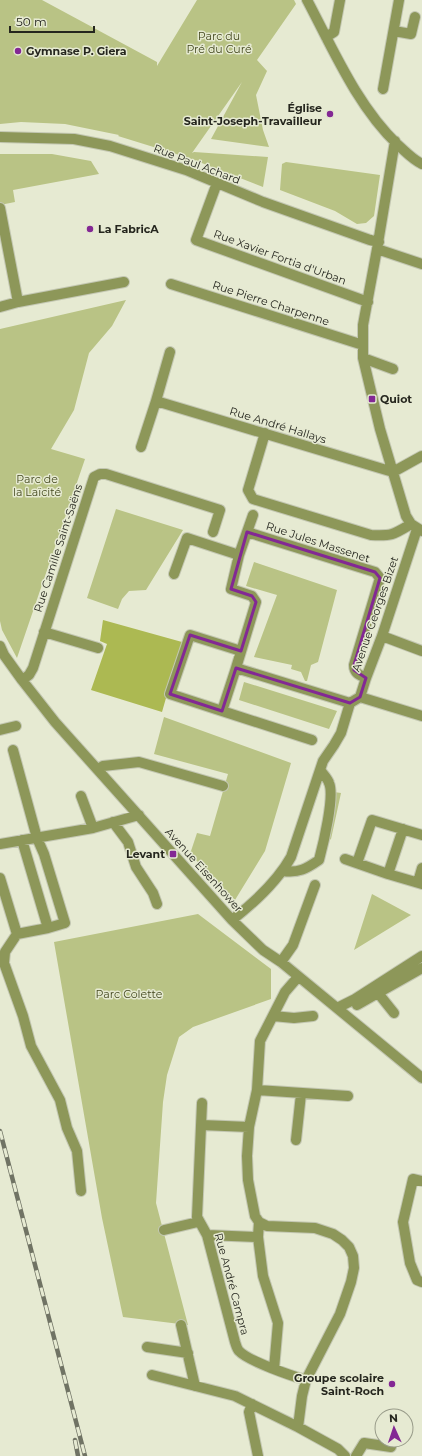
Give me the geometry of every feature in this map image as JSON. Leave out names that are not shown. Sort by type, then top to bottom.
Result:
[{"type":"street","points":[[307,0],[366,108],[379,125],[414,160],[422,164]]},
{"type":"street","points":[[326,37],[334,32],[340,0]]},
{"type":"street","points":[[383,89],[399,0]]},
{"type":"street","points":[[394,31],[411,34],[415,17]]},
{"type":"street","name":"Rue Paul Achard","points":[[0,137],[74,139],[110,146],[186,170],[263,202],[370,240],[422,264]]},
{"type":"street","points":[[265,433],[248,490],[253,498],[371,535],[384,536],[417,528],[406,516],[378,422],[363,358],[363,325],[395,141]]},
{"type":"street","name":"Rue Xavier Fortia d'Urban","points":[[217,183],[196,240],[368,302]]},
{"type":"street","points":[[0,208],[18,302]]},
{"type":"street","points":[[0,307],[18,302],[124,282]]},
{"type":"street","name":"Rue Pierre Charpenne","points":[[171,284],[363,345]]},
{"type":"street","points":[[141,447],[170,352]]},
{"type":"street","points":[[363,358],[393,369]]},
{"type":"street","name":"Rue André Hallays","points":[[156,401],[393,472]]},
{"type":"street","points":[[393,472],[422,456]]},
{"type":"street","name":"Rue Camille Saint-Saëns","points":[[22,680],[29,675],[33,668],[94,477],[100,474],[106,474],[220,510],[213,532]]},
{"type":"street","points":[[222,711],[256,602],[252,596],[231,589],[239,555],[253,515]]},
{"type":"street","name":"Avenue Georges Bizet","points":[[360,696],[382,636],[417,528]]},
{"type":"street","name":"Rue Jules Massenet","points":[[247,532],[375,572],[380,578],[354,665],[354,670],[358,675],[366,678]]},
{"type":"street","points":[[174,574],[186,538],[239,555]]},
{"type":"street","points":[[44,632],[98,648]]},
{"type":"street","points":[[241,651],[190,635],[170,694],[312,740]]},
{"type":"street","points":[[382,636],[422,651]]},
{"type":"street","name":"Avenue Eisenhower","points":[[0,646],[4,655],[22,680],[55,722],[232,920],[263,950],[280,962],[422,1078]]},
{"type":"street","points":[[236,668],[350,703]]},
{"type":"street","points":[[232,920],[262,894],[283,871],[291,857],[323,761],[341,732],[350,703],[360,696],[422,716]]},
{"type":"street","points":[[0,730],[16,726]]},
{"type":"street","points":[[13,750],[37,838],[44,854],[65,923],[17,934],[5,952],[4,963],[23,1016],[31,1046],[60,1100],[67,1128],[77,1151],[81,1191]]},
{"type":"street","points":[[98,769],[103,766],[139,762],[223,786]]},
{"type":"street","points":[[283,871],[293,873],[305,870],[319,860],[325,838],[331,794],[329,783],[320,770]]},
{"type":"street","points":[[81,796],[93,828]]},
{"type":"street","points":[[0,844],[93,828],[139,815]]},
{"type":"street","points":[[357,863],[372,820],[422,835]]},
{"type":"street","points":[[113,822],[128,842],[136,867],[153,893],[157,904]]},
{"type":"street","points":[[388,874],[403,829]]},
{"type":"street","points":[[22,840],[48,928]]},
{"type":"street","points":[[345,859],[420,883],[422,868]]},
{"type":"street","points":[[0,878],[17,934]]},
{"type":"street","points":[[280,962],[293,945],[315,885]]},
{"type":"street","points":[[340,1011],[355,999],[422,956]]},
{"type":"street","points":[[340,1011],[378,994],[422,968]]},
{"type":"street","points":[[298,977],[285,992],[260,1041],[257,1090],[249,1127],[247,1156],[248,1180],[255,1216],[259,1222],[267,1226],[322,1229],[342,1240],[349,1247],[353,1256],[354,1268],[351,1282],[340,1314],[306,1380],[302,1396],[298,1427]]},
{"type":"street","points":[[378,994],[394,1013]]},
{"type":"street","points":[[273,1016],[294,1018],[313,1016]]},
{"type":"street","points":[[257,1090],[348,1096]]},
{"type":"street","points":[[296,1140],[301,1094]]},
{"type":"street","points":[[164,1230],[198,1222],[196,1210],[202,1103]]},
{"type":"street","points":[[201,1125],[249,1127]]},
{"type":"street","points":[[422,1181],[413,1179],[403,1222],[410,1263],[417,1280],[422,1282]]},
{"type":"street","name":"Rue André Campra","points":[[198,1222],[207,1235],[239,1351],[245,1356],[274,1369],[306,1380]]},
{"type":"street","points":[[259,1222],[258,1237],[262,1276],[278,1323],[274,1369]]},
{"type":"street","points":[[207,1235],[258,1237]]},
{"type":"street","points":[[181,1324],[195,1386]]},
{"type":"street","points":[[147,1347],[188,1353]]},
{"type":"street","points":[[152,1375],[235,1396],[298,1427],[338,1449],[345,1456]]},
{"type":"street","points":[[252,1404],[249,1412],[258,1456]]},
{"type":"street","points":[[356,1456],[364,1443],[374,1444]]},
{"type":"highlighted area","points":[[247,532],[375,572],[380,578],[354,665],[354,670],[366,678],[360,697],[350,703],[236,668],[222,711],[170,694],[190,635],[241,651],[256,602],[252,596],[231,589]]},
{"type":"green space","name":"Parc du Pré du Curé","points":[[0,0],[42,0],[157,62],[157,66],[197,0],[294,0],[296,4],[257,60],[267,71],[256,95],[263,130],[269,147],[211,139],[242,82],[192,153],[268,157],[263,187],[189,158],[118,136],[119,135],[65,124],[21,122],[0,124]]},
{"type":"green space","points":[[0,154],[52,154],[91,161],[99,174],[13,190],[15,202],[0,205]]},
{"type":"green space","points":[[286,162],[380,175],[374,216],[366,223],[357,224],[335,211],[280,190],[282,164]]},
{"type":"green space","name":"Parc de la Laïcité","points":[[126,300],[112,326],[89,353],[74,410],[51,449],[85,459],[17,658],[2,630],[0,621],[0,329]]},
{"type":"green space","points":[[116,509],[183,530],[146,590],[129,591],[122,599],[118,609],[87,598]]},
{"type":"green space","points":[[254,562],[337,590],[318,662],[311,665],[307,681],[305,681],[301,672],[291,669],[292,665],[254,657],[277,595],[246,586]]},
{"type":"green space","points":[[103,620],[182,642],[162,712],[91,690],[107,644],[100,641]]},
{"type":"green space","points":[[244,682],[337,711],[329,729],[239,700]]},
{"type":"green space","points":[[164,717],[291,763],[265,851],[235,900],[190,854],[197,833],[210,836],[228,774],[154,754]]},
{"type":"green space","points":[[334,792],[341,793],[331,839],[328,841]]},
{"type":"green space","points":[[372,894],[411,915],[354,950]]},
{"type":"green space","name":"Parc Colette","points":[[198,914],[271,969],[271,999],[193,1027],[179,1037],[167,1075],[163,1102],[156,1203],[188,1325],[123,1317],[102,1218],[54,942]]},
{"type":"railway","points":[[0,1131],[85,1456]]},
{"type":"railway","points":[[75,1440],[78,1456]]},
{"type":"place","name":"Gymnase P. Giera","points":[[18,51]]},
{"type":"place","name":"Église Saint-Joseph-Travailleur","points":[[330,114]]},
{"type":"place","name":"La FabricA","points":[[90,229]]},
{"type":"place","name":"Quiot","points":[[372,399]]},
{"type":"place","name":"Levant","points":[[173,854]]},
{"type":"place","name":"Groupe scolaire Saint-Roch","points":[[392,1384]]}]
